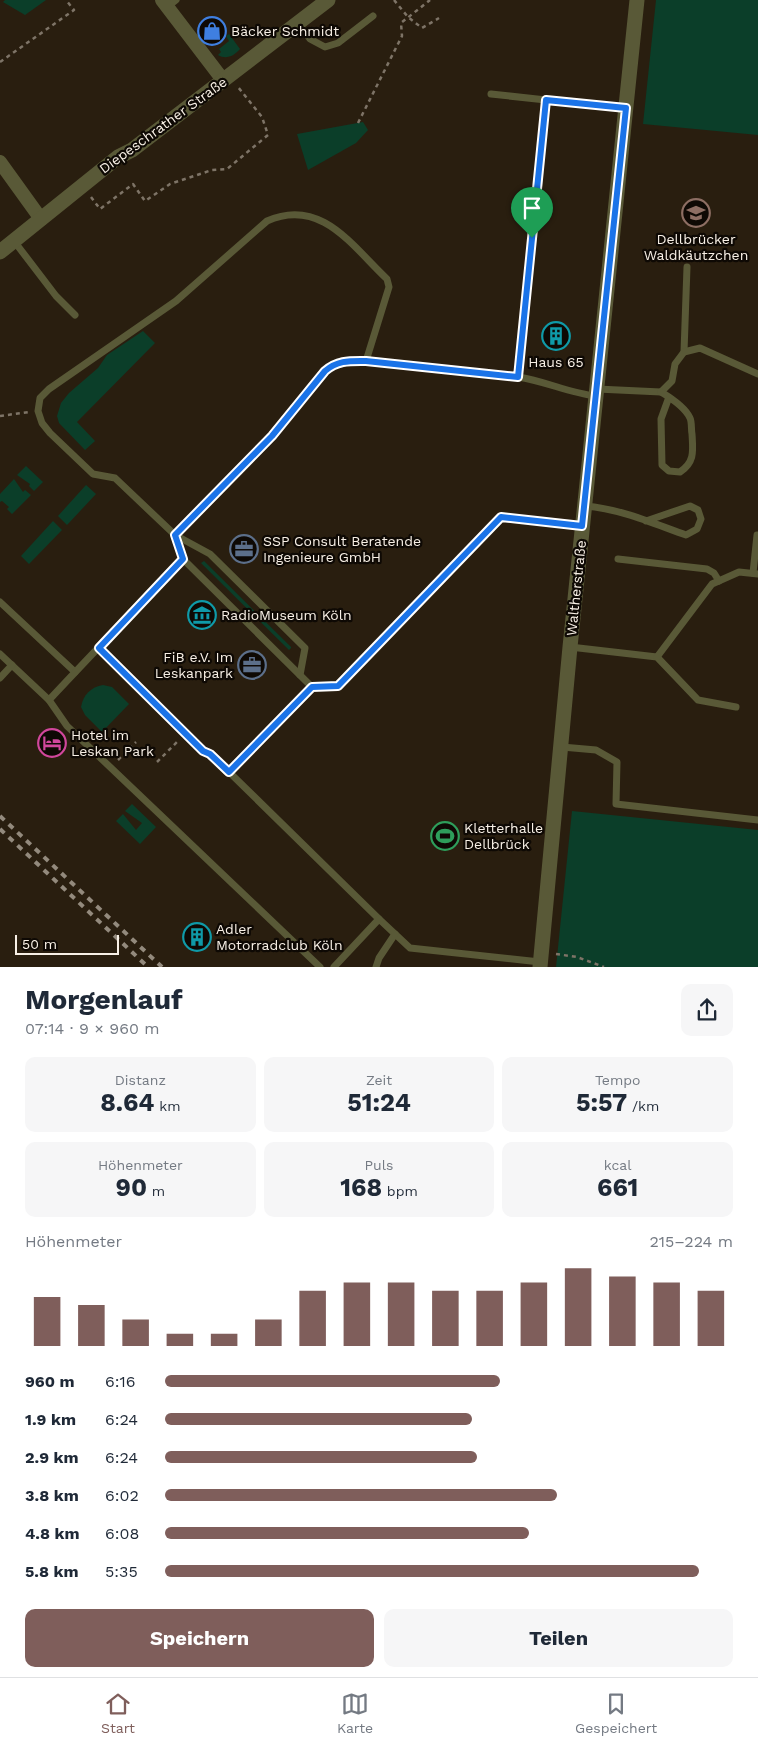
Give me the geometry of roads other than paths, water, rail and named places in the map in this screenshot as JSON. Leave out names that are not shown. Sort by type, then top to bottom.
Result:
[{"type":"street","name":"Diepeschrather Straße","points":[[0,252],[82,185],[328,0]]},
{"type":"street","name":"Waltherstraße","points":[[541,961],[582,526],[637,0]]},
{"type":"street","points":[[168,2],[226,78]]},
{"type":"street","points":[[0,162],[41,219]]},
{"type":"lane","points":[[298,23],[310,39],[325,47],[338,43],[373,16]]},
{"type":"lane","points":[[491,94],[626,108]]},
{"type":"lane","points":[[518,377],[546,100]]},
{"type":"lane","points":[[300,675],[305,648],[210,554],[175,535],[115,478],[93,474],[42,423],[38,411],[40,398],[49,389],[176,301],[267,221],[282,214],[299,213],[315,216],[329,224],[387,279],[389,288],[366,361]]},
{"type":"lane","points":[[14,241],[56,296],[75,315]]},
{"type":"lane","points":[[661,392],[672,381],[675,364],[684,352],[687,267]]},
{"type":"lane","points":[[684,352],[700,348],[758,374]]},
{"type":"lane","points":[[175,535],[272,436],[325,371],[334,364],[345,361],[366,361],[535,379],[575,393],[661,392],[670,397],[690,419],[694,455],[688,467],[680,472],[669,471],[662,465],[660,420],[670,397]]},
{"type":"lane","points":[[584,506],[612,508],[646,521],[686,535],[697,528],[701,519],[698,510],[690,506],[646,521]]},
{"type":"lane","points":[[229,772],[312,687],[338,686],[501,517],[582,526]]},
{"type":"lane","points":[[175,535],[183,559],[312,687]]},
{"type":"lane","points":[[657,657],[712,584],[739,572],[756,573],[757,535]]},
{"type":"lane","points":[[49,700],[183,559]]},
{"type":"lane","points":[[618,559],[707,569],[714,573],[718,581]]},
{"type":"lane","points":[[0,602],[75,672]]},
{"type":"lane","points":[[99,648],[410,948],[541,961]]},
{"type":"lane","points":[[570,648],[657,657],[698,700],[736,707]]},
{"type":"lane","points":[[0,654],[49,700],[67,726],[320,967]]},
{"type":"lane","points":[[0,678],[12,665]]},
{"type":"lane","points":[[562,747],[596,750],[617,762],[616,804],[758,820]]},
{"type":"lane","points":[[334,967],[380,919]]},
{"type":"lane","points":[[376,967],[379,958],[395,934]]},
{"type":"railway","points":[[0,816],[162,967]]},
{"type":"railway","points":[[0,829],[148,967]]},
{"type":"place","name":"Bäcker Schmidt","points":[[212,31]]},
{"type":"place","name":"Dellbrücker Waldkäutzchen","points":[[696,213]]},
{"type":"place","name":"Haus 65","points":[[556,336]]},
{"type":"place","name":"SSP Consult Beratende Ingenieure GmbH","points":[[244,549]]},
{"type":"place","name":"RadioMuseum Köln","points":[[202,615]]},
{"type":"place","name":"FiB e.V. Im Leskanpark","points":[[252,665]]},
{"type":"place","name":"Hotel im Leskan Park","points":[[52,743]]},
{"type":"place","name":"Kletterhalle Dellbrück","points":[[445,836]]},
{"type":"place","name":"Adler Motorradclub Köln","points":[[197,937]]}]
